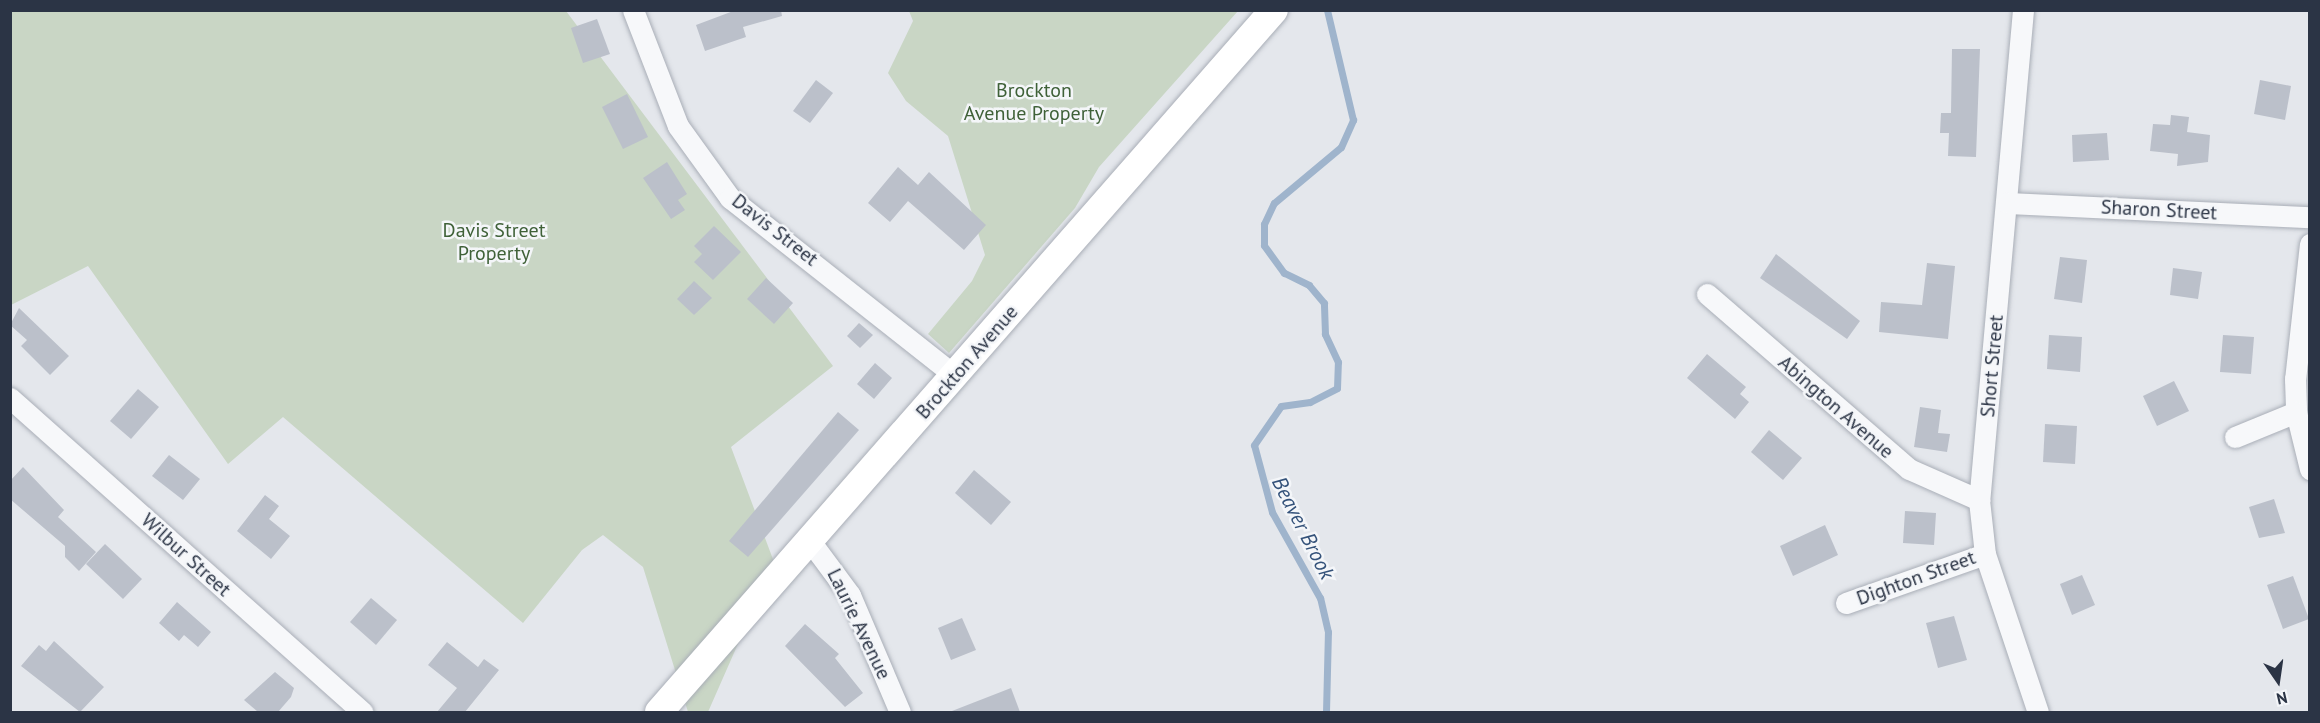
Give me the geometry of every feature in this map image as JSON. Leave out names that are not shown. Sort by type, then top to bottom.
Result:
[{"type":"main road","name":"Brockton Avenue","points":[[659,712],[1274,10]]},
{"type":"street","name":"Davis Street","points":[[633,10],[678,126],[730,198],[955,376]]},
{"type":"street","name":"Short Street","points":[[2023,10],[2008,203],[1979,500],[1985,554],[2038,712]]},
{"type":"street","name":"Sharon Street","points":[[2008,203],[2310,217]]},
{"type":"street","points":[[2310,244],[2296,412],[2310,470]]},
{"type":"street","name":"Abington Avenue","points":[[1707,294],[1909,469],[1979,500]]},
{"type":"street","name":"Wilbur Street","points":[[10,398],[362,712]]},
{"type":"street","points":[[2235,437],[2296,412]]},
{"type":"street","name":"Laurie Avenue","points":[[810,541],[850,596],[900,712]]},
{"type":"street","name":"Dighton Street","points":[[1846,603],[1985,554]]},
{"type":"green space","name":"Davis Street Property","points":[[11,11],[566,11],[833,366],[731,447],[774,562],[708,712],[688,712],[643,567],[603,535],[582,550],[523,623],[283,417],[228,464],[88,266],[11,305]]},
{"type":"green space","name":"Brockton Avenue Property","points":[[909,11],[1238,11],[1099,167],[1075,208],[949,353],[928,334],[972,281],[985,255],[948,136],[906,101],[888,73],[913,21]]},
{"type":"building","points":[[736,10],[781,10],[782,16],[743,27],[746,37],[705,51],[696,25]]},
{"type":"building","points":[[597,19],[610,54],[583,63],[571,28]]},
{"type":"building","points":[[1952,49],[1980,49],[1976,157],[1948,156],[1949,133],[1940,133],[1941,113],[1951,113]]},
{"type":"building","points":[[816,80],[833,93],[810,123],[793,111]]},
{"type":"building","points":[[2260,80],[2291,86],[2285,120],[2254,114]]},
{"type":"building","points":[[627,94],[648,137],[623,149],[602,107]]},
{"type":"building","points":[[2171,115],[2189,117],[2187,132],[2210,135],[2208,162],[2177,166],[2178,154],[2150,151],[2153,124],[2170,125]]},
{"type":"building","points":[[2107,133],[2109,160],[2073,162],[2072,135]]},
{"type":"building","points":[[667,162],[687,194],[678,200],[685,210],[671,219],[643,178]]},
{"type":"building","points":[[898,167],[918,185],[929,172],[986,225],[964,250],[908,201],[890,222],[868,203]]},
{"type":"building","points":[[714,226],[741,252],[713,280],[694,262],[702,254],[694,246]]},
{"type":"building","points":[[1776,254],[1860,321],[1847,339],[1760,278]]},
{"type":"building","points":[[2060,257],[2087,260],[2082,303],[2054,299]]},
{"type":"building","points":[[1927,263],[1955,266],[1948,339],[1879,332],[1881,302],[1922,305]]},
{"type":"building","points":[[2173,268],[2202,272],[2198,299],[2170,295]]},
{"type":"building","points":[[766,278],[793,303],[774,324],[747,299]]},
{"type":"building","points":[[694,281],[712,298],[694,315],[677,299]]},
{"type":"building","points":[[19,308],[69,356],[50,375],[21,346],[27,340],[10,325]]},
{"type":"building","points":[[859,323],[873,335],[860,348],[847,336]]},
{"type":"building","points":[[2049,335],[2082,337],[2080,372],[2047,369]]},
{"type":"building","points":[[2223,335],[2254,337],[2251,374],[2220,372]]},
{"type":"building","points":[[1707,354],[1746,387],[1740,394],[1749,402],[1735,419],[1687,378]]},
{"type":"building","points":[[875,363],[892,378],[874,399],[857,384]]},
{"type":"building","points":[[2174,381],[2189,411],[2157,426],[2143,396]]},
{"type":"building","points":[[138,389],[159,407],[131,439],[110,421]]},
{"type":"building","points":[[1920,407],[1941,410],[1938,433],[1950,434],[1947,452],[1914,447]]},
{"type":"building","points":[[838,412],[859,430],[748,557],[729,541]]},
{"type":"building","points":[[2045,424],[2077,426],[2075,464],[2043,462]]},
{"type":"building","points":[[1769,430],[1802,458],[1783,480],[1751,452]]},
{"type":"building","points":[[169,455],[200,479],[183,500],[152,476]]},
{"type":"building","points":[[23,467],[64,510],[58,517],[96,552],[79,571],[65,557],[65,546],[10,499],[10,481]]},
{"type":"building","points":[[974,470],[1011,502],[991,525],[955,493]]},
{"type":"building","points":[[265,495],[279,506],[269,519],[290,536],[271,559],[237,531]]},
{"type":"building","points":[[2274,499],[2285,533],[2259,538],[2249,507]]},
{"type":"building","points":[[1905,511],[1936,513],[1934,545],[1903,543]]},
{"type":"building","points":[[1825,525],[1838,555],[1793,576],[1780,546]]},
{"type":"building","points":[[105,544],[142,579],[123,599],[86,564]]},
{"type":"building","points":[[2082,575],[2095,605],[2072,615],[2060,584]]},
{"type":"building","points":[[2293,576],[2309,619],[2283,629],[2267,585]]},
{"type":"building","points":[[371,598],[397,620],[376,645],[350,622]]},
{"type":"building","points":[[177,602],[211,632],[198,647],[184,635],[179,641],[159,623]]},
{"type":"building","points":[[1954,616],[1967,660],[1938,668],[1926,623]]},
{"type":"building","points":[[962,618],[976,650],[951,660],[938,628]]},
{"type":"building","points":[[805,624],[839,654],[835,658],[863,693],[845,707],[785,646]]},
{"type":"building","points":[[54,641],[104,687],[80,712],[21,666],[39,645],[46,651]]},
{"type":"building","points":[[447,642],[478,667],[484,659],[499,670],[465,712],[437,712],[457,688],[428,665]]},
{"type":"building","points":[[275,672],[294,688],[291,697],[278,712],[258,712],[244,700]]},
{"type":"building","points":[[1011,688],[1020,712],[952,712],[952,711]]},
{"type":"waterway","name":"Beaver Brook","points":[[1326,712],[1328,632],[1320,598],[1272,512],[1254,445],[1281,406],[1310,402],[1337,388],[1338,362],[1325,334],[1324,303],[1309,285],[1284,273],[1264,245],[1264,224],[1274,203],[1341,147],[1353,120],[1327,10]]}]
